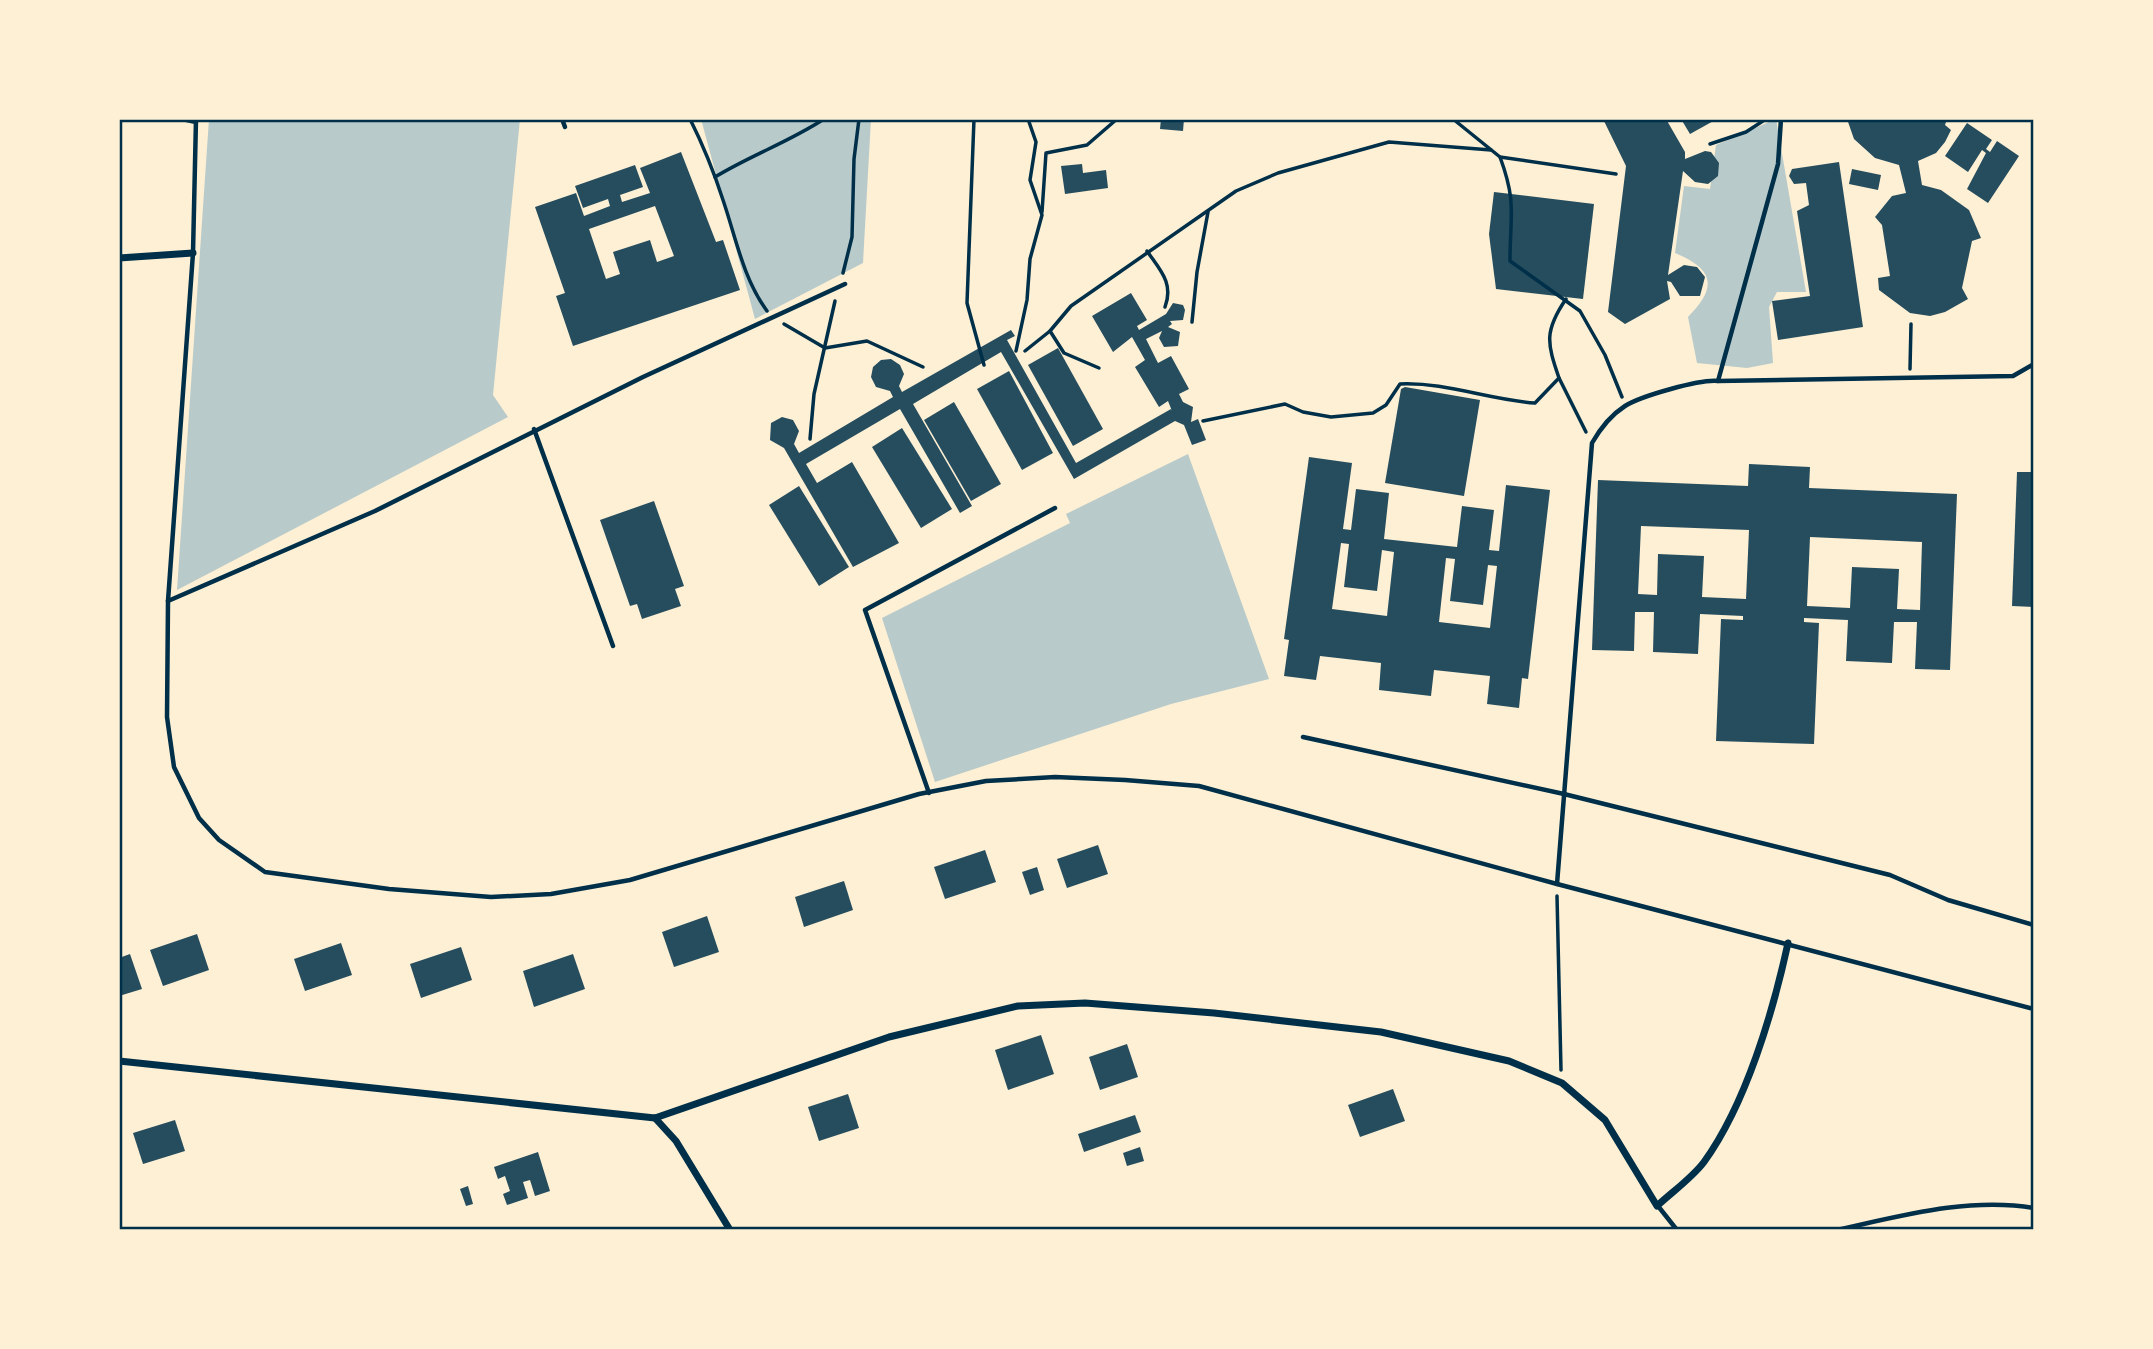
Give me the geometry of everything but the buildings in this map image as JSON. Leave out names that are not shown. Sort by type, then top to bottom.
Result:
[{"type":"street","points":[[119,258],[193,253]]},
{"type":"street","points":[[119,1061],[655,1118],[889,1037],[1018,1006],[1085,1003],[1214,1013],[1381,1032],[1509,1061],[1562,1083],[1605,1120],[1657,1206],[1704,1162],[1745,1086],[1779,982],[1788,943]]},
{"type":"street","points":[[655,1118],[676,1141],[730,1230]]},
{"type":"lane","points":[[182,119],[196,120],[193,253],[168,601],[167,717],[174,766],[199,818],[219,840],[265,872],[402,890],[491,897],[551,894],[630,880],[929,793],[986,780],[1055,777],[1199,786],[1557,884],[2034,1009]]},
{"type":"lane","points":[[562,119],[565,127]]},
{"type":"lane","points":[[1718,380],[1778,164],[1781,119]]},
{"type":"lane","points":[[168,601],[375,510],[534,429],[845,284]]},
{"type":"lane","points":[[1557,884],[1592,443],[1602,426],[1625,406],[1704,379],[2013,376],[2034,364]]},
{"type":"lane","points":[[534,429],[613,646]]},
{"type":"lane","points":[[929,793],[865,610],[1055,508]]},
{"type":"lane","points":[[1303,737],[1564,794],[1890,875],[1948,900],[2034,925]]},
{"type":"lane","points":[[1837,1230],[1935,1208],[1982,1205],[2034,1208]]},
{"type":"lane","points":[[1657,1206],[1677,1230]]},
{"type":"path","points":[[690,119],[715,177],[736,250],[757,297],[774,316],[791,330],[825,348],[867,341],[923,367]]},
{"type":"path","points":[[715,177],[751,155],[794,139],[824,119]]},
{"type":"path","points":[[974,119],[967,303],[984,365]]},
{"type":"path","points":[[1028,119],[1036,142],[1030,180],[1042,215]]},
{"type":"path","points":[[1016,351],[1027,300],[1030,259],[1042,215],[1046,153],[1087,145],[1117,119]]},
{"type":"path","points":[[1453,119],[1500,157],[1616,174]]},
{"type":"path","points":[[1710,144],[1746,132],[1766,119]]},
{"type":"path","points":[[1025,351],[1050,331],[1071,306],[1236,191],[1278,173],[1389,142],[1491,150]]},
{"type":"path","points":[[1500,157],[1511,187],[1514,219],[1510,261],[1580,311],[1605,355],[1625,406]]},
{"type":"path","points":[[1192,322],[1197,272],[1208,212]]},
{"type":"path","points":[[1147,251],[1167,281],[1170,293],[1165,306]]},
{"type":"path","points":[[1566,299],[1552,319],[1548,348],[1559,378],[1592,443]]},
{"type":"path","points":[[1909,378],[1911,324]]},
{"type":"path","points":[[1050,331],[1064,353],[1100,368]]},
{"type":"path","points":[[1203,421],[1286,404],[1303,412],[1331,417],[1373,413],[1386,405],[1400,384],[1429,383],[1506,401],[1535,403],[1559,378]]},
{"type":"path","points":[[1557,884],[1562,1083]]},
{"type":"shaded area","points":[[209,119],[520,119],[493,395],[508,417],[177,590]]},
{"type":"shaded area","points":[[701,119],[871,119],[863,263],[755,319]]},
{"type":"shaded area","points":[[1776,119],[1806,292],[1777,292],[1769,307],[1773,363],[1747,368],[1697,363],[1688,317],[1704,297],[1707,280],[1698,266],[1675,253],[1684,186],[1710,189],[1716,145]]},
{"type":"shaded area","points":[[1188,454],[1269,679],[1171,704],[935,782],[882,618],[1070,523],[1066,514]]}]
